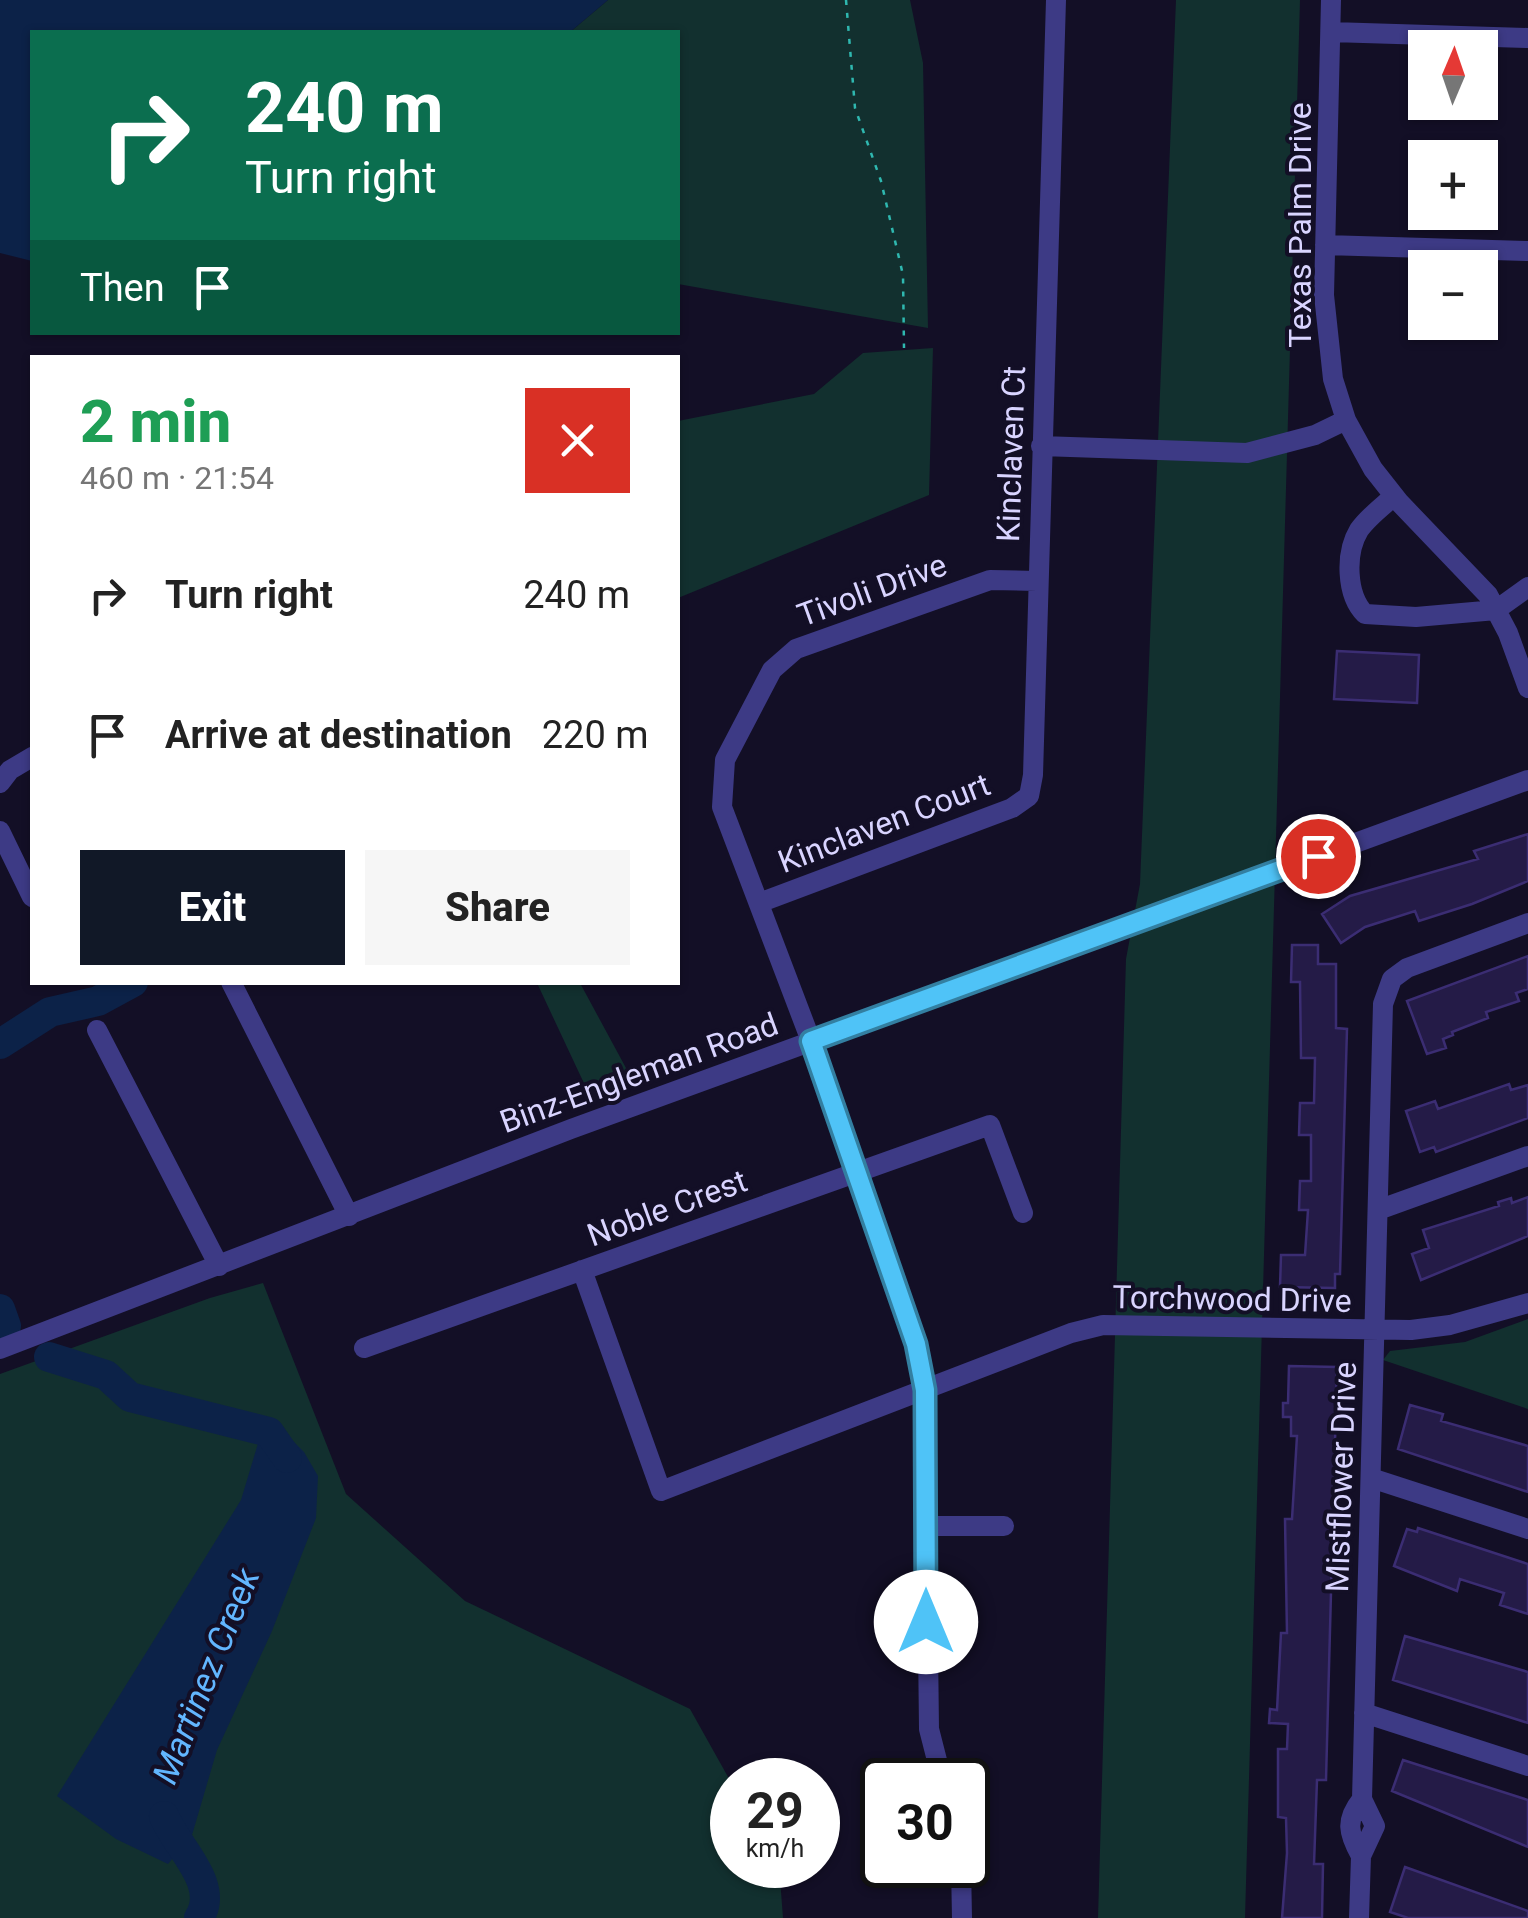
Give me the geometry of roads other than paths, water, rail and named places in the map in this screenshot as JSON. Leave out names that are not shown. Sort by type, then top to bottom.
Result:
[{"type":"street","name":"Kinclaven Ct","points":[[1029,796],[1033,775],[1056,0]]},
{"type":"street","name":"Texas Palm Drive","points":[[1331,0],[1324,295],[1333,379],[1346,420],[1373,469],[1394,496],[1458,560],[1496,610],[1528,688]]},
{"type":"street","points":[[1330,32],[1528,38]]},
{"type":"street","points":[[1325,245],[1528,252]]},
{"type":"street","points":[[1042,446],[1247,453],[1314,435],[1346,420]]},
{"type":"street","points":[[1394,496],[1358,532],[1350,554],[1358,608],[1376,617],[1496,610],[1528,587]]},
{"type":"street","name":"Tivoli Drive","points":[[936,1758],[929,1729],[925,1390],[916,1344],[811,1041],[722,807],[725,760],[772,670],[796,649],[990,580],[1038,581]]},
{"type":"street","points":[[0,782],[10,770],[30,758]]},
{"type":"street","name":"Binz-Engleman Road","points":[[0,1349],[811,1041],[1528,780]]},
{"type":"street","name":"Kinclaven Court","points":[[759,903],[1012,808],[1029,796]]},
{"type":"street","points":[[0,831],[30,893]]},
{"type":"street","name":"Mistflower Drive","points":[[1359,1918],[1361,1856],[1375,1826],[1362,1799],[1382,1004],[1392,979],[1407,968],[1528,923]]},
{"type":"street","points":[[233,985],[349,1216]]},
{"type":"street","points":[[97,1030],[219,1266]]},
{"type":"street","name":"Noble Crest","points":[[364,1348],[990,1124],[1023,1213]]},
{"type":"street","points":[[1378,1210],[1528,1156]]},
{"type":"street","name":"Torchwood Drive","points":[[582,1270],[661,1491],[1103,1325],[1375,1332],[1450,1325],[1528,1302]]},
{"type":"street","points":[[1370,1478],[1528,1529]]},
{"type":"street","points":[[925,1526],[1004,1526]]},
{"type":"street","points":[[1364,1713],[1528,1766]]},
{"type":"street","points":[[961,1888],[962,1918]]},
{"type":"water","points":[[0,0],[608,0],[572,30],[30,30],[30,260],[0,253]]},
{"type":"water","points":[[262,1430],[285,1433],[304,1452],[318,1476],[316,1518],[272,1631],[217,1750],[192,1835],[168,1864],[116,1839],[57,1796],[241,1500]]},
{"type":"waterway","name":"Martinez Creek","points":[[0,1044],[50,1012],[98,1001],[127,985]]},
{"type":"waterway","name":"Martinez Creek","points":[[0,1309],[6,1326]]},
{"type":"waterway","name":"Martinez Creek","points":[[49,1357],[106,1375],[130,1397],[269,1432],[287,1458]]},
{"type":"waterway","name":"Martinez Creek","points":[[164,1816],[201,1879],[204,1905],[199,1918]]}]
